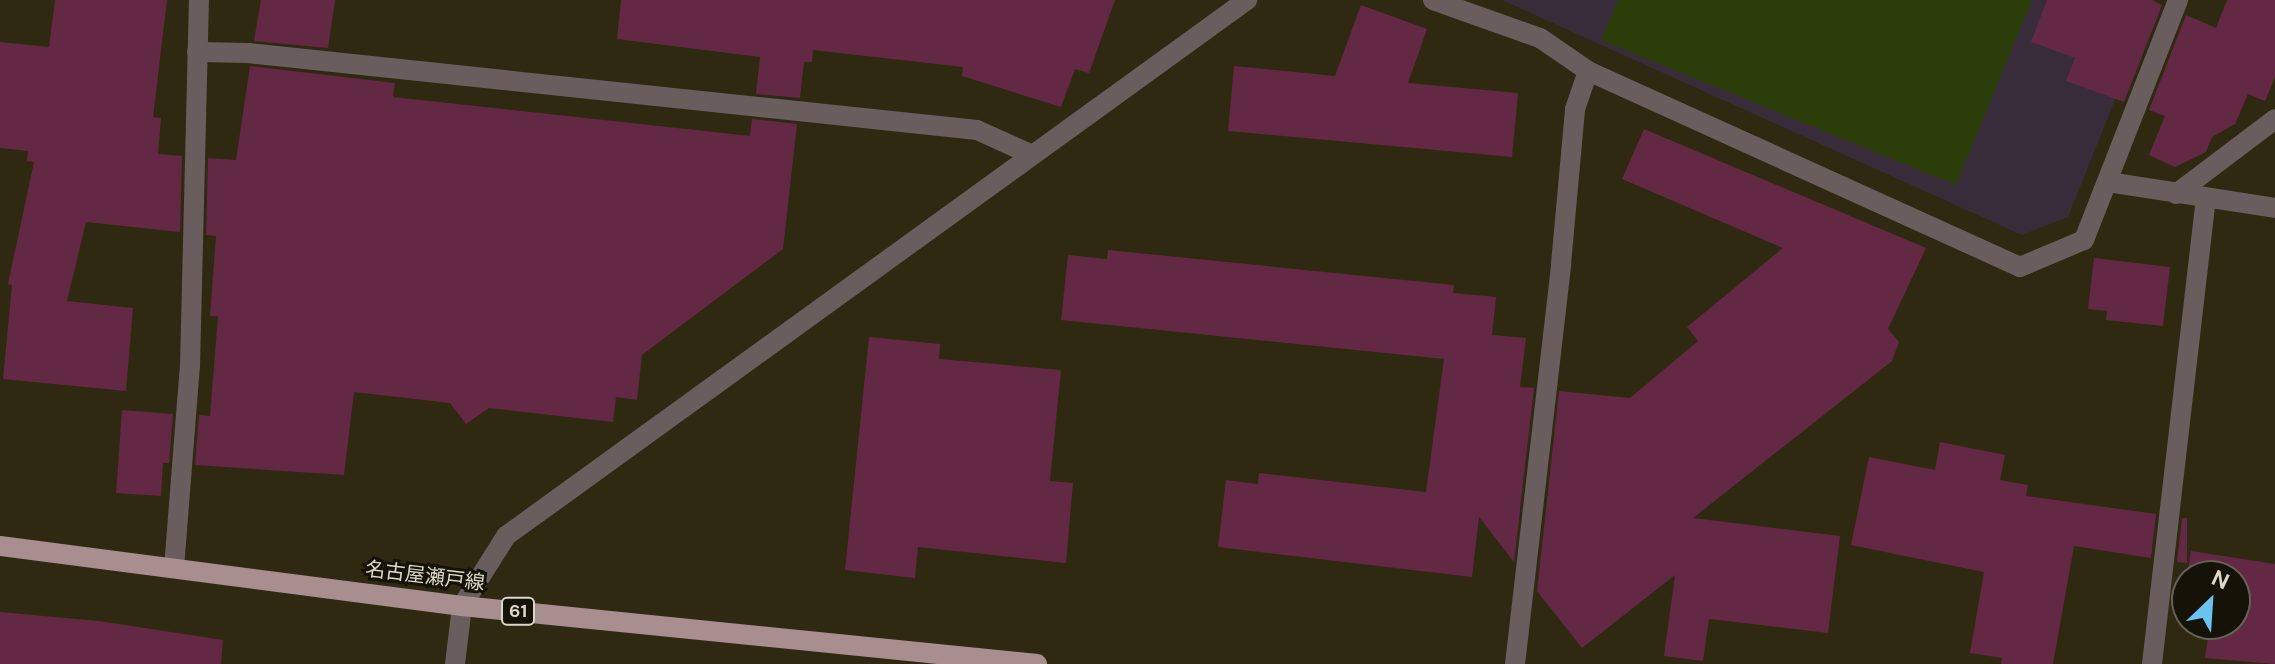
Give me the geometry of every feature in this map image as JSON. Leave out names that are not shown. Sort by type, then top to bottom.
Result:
[{"type":"main road","name":"名古屋瀬戸線","points":[[0,546],[462,606],[1037,664]]},
{"type":"street","points":[[174,568],[190,366],[199,0]]},
{"type":"street","points":[[455,664],[462,606],[506,536],[1030,154],[1247,0]]},
{"type":"street","points":[[1433,0],[1540,38],[1588,71],[2020,267],[2084,240],[2178,0]]},
{"type":"street","points":[[197,52],[248,53],[977,130],[1030,154]]},
{"type":"street","points":[[1515,664],[1561,264],[1575,109],[1588,71]]},
{"type":"street","points":[[2176,194],[2275,119]]},
{"type":"street","points":[[2108,182],[2275,208]]},
{"type":"street","points":[[2152,664],[2206,199]]},
{"type":"shaded area","points":[[1502,0],[2155,0],[2068,217],[2022,235]]},
{"type":"green space","points":[[1618,0],[2032,0],[1956,185],[1601,40]]},
{"type":"building","points":[[55,0],[167,0],[153,117],[161,118],[158,154],[182,156],[180,232],[86,222],[67,301],[133,308],[126,391],[3,379],[12,285],[8,284],[34,162],[27,161],[28,151],[0,148],[0,42],[49,47]]},
{"type":"building","points":[[261,0],[335,0],[328,48],[254,41]]},
{"type":"building","points":[[621,0],[1115,0],[1089,73],[1075,69],[1061,107],[962,76],[963,67],[813,50],[812,62],[804,62],[800,98],[756,94],[760,57],[617,39]]},
{"type":"building","points":[[2047,0],[2151,0],[2162,5],[2124,102],[2066,81],[2075,58],[2031,42]]},
{"type":"building","points":[[2227,0],[2275,0],[2275,77],[2265,101],[2248,94],[2235,124],[2212,137],[2206,152],[2175,167],[2149,155],[2165,116],[2149,110],[2186,15],[2216,28]]},
{"type":"building","points":[[1361,5],[1427,29],[1408,83],[1518,93],[1512,157],[1228,131],[1234,66],[1335,76]]},
{"type":"building","points":[[250,66],[395,83],[393,97],[750,136],[752,119],[797,124],[783,249],[642,355],[637,400],[616,397],[613,422],[489,408],[466,424],[450,403],[354,392],[344,475],[195,465],[199,415],[210,416],[218,316],[210,316],[216,236],[206,235],[208,158],[236,160]]},
{"type":"building","points":[[1644,129],[1926,248],[1888,329],[1899,342],[1892,361],[1693,518],[1840,536],[1828,633],[1709,619],[1703,661],[1664,656],[1675,575],[1582,648],[1537,591],[1559,391],[1630,398],[1698,341],[1687,327],[1783,248],[1622,179]]},
{"type":"building","points":[[1108,250],[1454,285],[1453,293],[1496,297],[1492,335],[1526,338],[1520,387],[1534,388],[1514,562],[1479,517],[1472,577],[1218,547],[1226,480],[1258,484],[1259,473],[1426,492],[1444,359],[1061,320],[1068,255],[1107,259]]},
{"type":"building","points":[[2094,258],[2170,267],[2163,326],[2106,320],[2107,311],[2088,309]]},
{"type":"building","points":[[869,337],[940,344],[939,359],[1061,370],[1050,481],[1073,483],[1066,563],[918,547],[915,578],[845,570]]},
{"type":"building","points":[[122,410],[173,414],[169,463],[163,463],[161,496],[116,493]]},
{"type":"building","points":[[1940,442],[2005,455],[2000,480],[2028,485],[2026,496],[2156,514],[2151,558],[2074,546],[2053,664],[2001,664],[2002,658],[1970,653],[1984,572],[1851,545],[1869,457],[1935,470]]},
{"type":"building","points":[[2182,518],[2187,518],[2187,560],[2177,560]]},
{"type":"building","points":[[2191,551],[2249,560],[2190,560]]},
{"type":"building","points":[[2251,560],[2275,564],[2275,664],[2205,658],[2208,640],[2251,640]]},
{"type":"building","points":[[0,612],[99,621],[223,640],[221,664],[0,664]]}]
